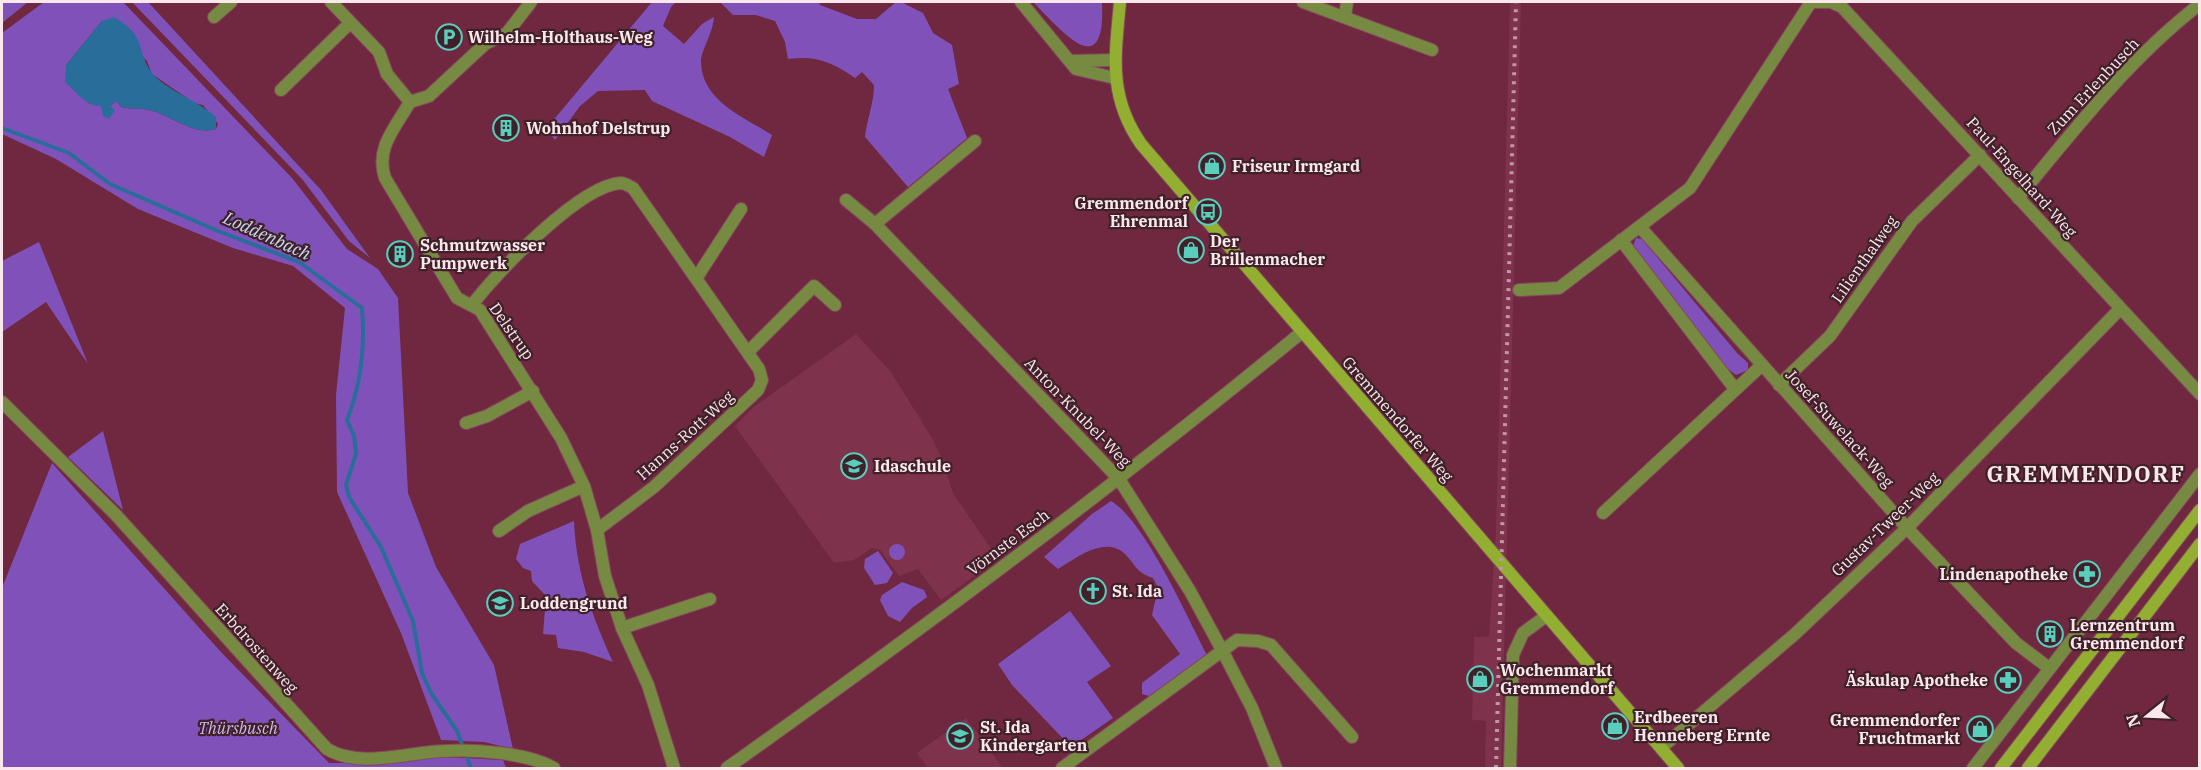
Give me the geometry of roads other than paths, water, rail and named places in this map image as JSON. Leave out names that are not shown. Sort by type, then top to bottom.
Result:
[{"type":"street","points":[[214,17],[231,2]]},
{"type":"street","points":[[331,2],[379,52],[387,74],[410,102],[429,96],[485,45],[507,33],[531,2]]},
{"type":"street","points":[[1021,2],[1059,51],[1072,61],[1076,69],[1115,78]]},
{"type":"street","name":"Gremmendorfer Weg","points":[[1119,2],[1115,78],[1124,114],[1141,144],[1678,768]]},
{"type":"street","points":[[1303,2],[1432,50]]},
{"type":"street","points":[[1345,17],[1347,2]]},
{"type":"street","points":[[1519,290],[1559,288],[1690,188],[1811,2]]},
{"type":"street","name":"Paul-Engelhard-Weg","points":[[1811,2],[1832,2],[1842,7],[1980,155],[2119,310],[2199,394]]},
{"type":"street","name":"Zum Erlenbusch","points":[[2018,198],[2086,116],[2133,66],[2199,4]]},
{"type":"street","points":[[281,90],[350,23]]},
{"type":"street","points":[[1072,61],[1115,60]]},
{"type":"street","name":"Delstrup","points":[[410,102],[382,150],[380,164],[385,178],[457,298],[480,310],[561,438],[584,486],[597,530],[605,576],[622,628],[648,686],[674,768]]},
{"type":"street","points":[[875,224],[975,141]]},
{"type":"street","name":"Lilienthalweg","points":[[1779,385],[1830,336],[1912,221],[1980,155]]},
{"type":"street","name":"Hanns-Rott-Weg","points":[[472,304],[527,244],[569,210],[610,185],[623,183],[633,188],[748,351],[762,380],[758,390],[654,487],[597,530]]},
{"type":"street","name":"Anton-Knubel-Weg","points":[[846,201],[875,224],[1119,479],[1190,591],[1252,708],[1276,768]]},
{"type":"street","points":[[697,277],[741,208]]},
{"type":"street","name":"Josef-Suwelack-Weg","points":[[1640,227],[1907,528],[2016,643],[2049,668]]},
{"type":"street","points":[[1621,240],[1735,389]]},
{"type":"street","points":[[748,351],[814,286],[835,305]]},
{"type":"street","name":"Gustav-Tweer-Weg","points":[[1661,748],[1795,634],[1907,528],[2119,310]]},
{"type":"street","name":"Vörnste Esch","points":[[727,768],[891,652],[1119,479],[1302,332]]},
{"type":"street","points":[[1603,513],[1762,365]]},
{"type":"street","points":[[466,423],[487,416],[533,391]]},
{"type":"street","name":"Erbdrostenweg","points":[[2,402],[116,515],[327,748],[350,758],[447,750],[505,754],[544,763],[554,768]]},
{"type":"street","points":[[1972,768],[2199,474]]},
{"type":"street","points":[[499,531],[528,511],[584,486]]},
{"type":"street","points":[[2001,768],[2199,510]]},
{"type":"street","points":[[2028,768],[2199,544]]},
{"type":"street","points":[[622,628],[711,599]]},
{"type":"street","points":[[1510,768],[1513,655],[1516,643],[1523,633],[1546,616]]},
{"type":"street","points":[[1062,768],[1237,640],[1258,641],[1271,645],[1352,736]]},
{"type":"water","points":[[114,17],[125,24],[137,37],[152,73],[165,85],[216,117],[216,129],[199,130],[149,110],[121,107],[117,101],[110,106],[115,110],[109,119],[103,116],[101,106],[86,101],[65,82],[66,65],[102,21]]},
{"type":"waterway","name":"Loddenbach","points":[[2,128],[69,153],[110,184],[218,231],[299,262],[362,308],[361,365],[356,393],[347,420],[354,436],[356,454],[346,485],[349,497],[381,547],[413,621],[422,673],[431,693],[457,731],[471,768]]},
{"type":"railway","points":[[1496,768],[1516,2]]},
{"type":"place","name":"Wilhelm-Holthaus-Weg","points":[[449,37]]},
{"type":"place","name":"Wohnhof Delstrup","points":[[506,128]]},
{"type":"place","name":"Friseur Irmgard","points":[[1212,166]]},
{"type":"place","name":"Gremmendorf Ehrenmal","points":[[1208,212]]},
{"type":"place","name":"Der Brillenmacher","points":[[1191,250]]},
{"type":"place","name":"Schmutzwasser Pumpwerk","points":[[400,254]]},
{"type":"place","name":"Idaschule","points":[[854,466]]},
{"type":"place","name":"Lindenapotheke","points":[[2087,574]]},
{"type":"place","name":"St. Ida","points":[[1093,591]]},
{"type":"place","name":"Loddengrund","points":[[500,603]]},
{"type":"place","name":"Lernzentrum Gremmendorf","points":[[2050,634]]},
{"type":"place","name":"Wochenmarkt Gremmendorf","points":[[1480,679]]},
{"type":"place","name":"Äskulap Apotheke","points":[[2008,680]]},
{"type":"place","name":"Erdbeeren Henneberg Ernte","points":[[1615,726]]},
{"type":"place","name":"Gremmendorfer Fruchtmarkt","points":[[1980,729]]},
{"type":"place","name":"St. Ida Kindergarten","points":[[960,736]]},
{"type":"district","name":"GREMMENDORF","points":[[2086,474]]},
{"type":"park label","name":"Thürsbusch","points":[[238,728]]}]
